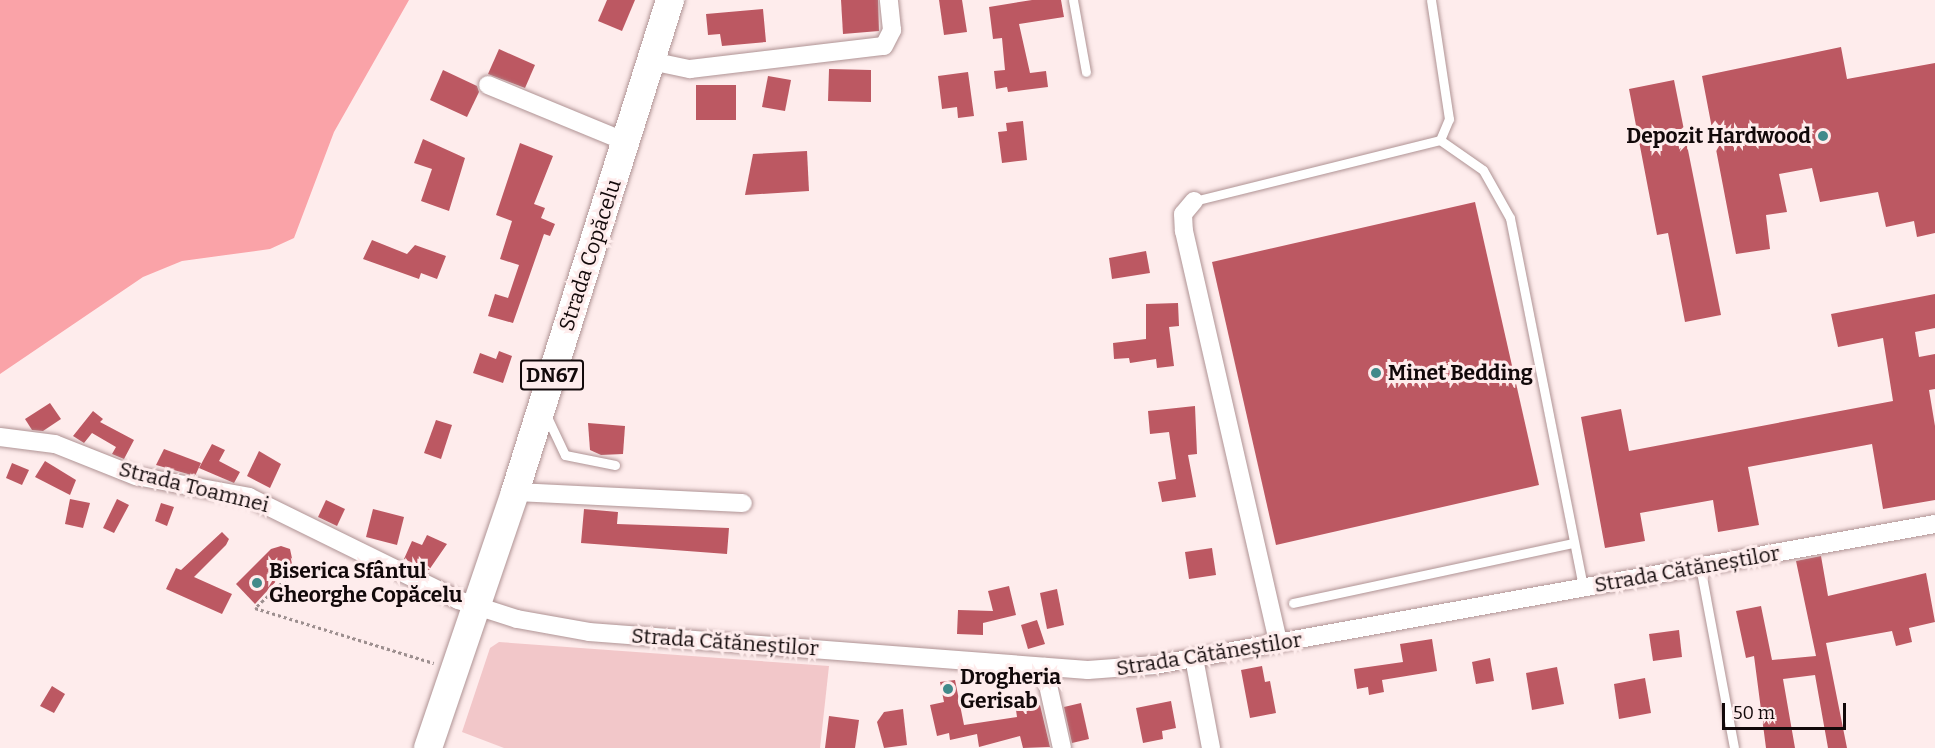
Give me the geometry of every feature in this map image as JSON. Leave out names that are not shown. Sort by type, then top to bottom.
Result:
[{"type":"main road","name":"Strada Copăcelu","points":[[428,748],[515,492],[670,0]]},
{"type":"street","points":[[651,62],[690,69],[884,46],[892,30],[889,0]]},
{"type":"street","points":[[488,86],[626,142]]},
{"type":"street","points":[[1194,201],[1183,214],[1184,231],[1278,643]]},
{"type":"street","name":"Strada Toamnei","points":[[0,437],[55,444],[136,476],[249,497],[477,606]]},
{"type":"street","points":[[515,492],[743,503]]},
{"type":"street","name":"Strada Cătăneștilor","points":[[477,606],[589,632],[1116,671],[1935,524]]},
{"type":"street","points":[[1194,658],[1211,748]]},
{"type":"street","points":[[1044,666],[1062,748]]},
{"type":"lane","points":[[1073,0],[1086,72]]},
{"type":"lane","points":[[1431,0],[1449,119],[1440,140]]},
{"type":"lane","points":[[1194,201],[1440,140],[1483,170],[1510,218],[1583,588]]},
{"type":"lane","points":[[543,403],[565,455],[615,465]]},
{"type":"lane","points":[[1293,603],[1574,543]]},
{"type":"lane","points":[[1700,566],[1734,747]]},
{"type":"path","points":[[294,572],[255,608],[456,670]]},
{"type":"shaded area","points":[[0,0],[409,0],[334,132],[294,238],[270,249],[182,261],[143,277],[0,374]]},
{"type":"shaded area","points":[[499,642],[829,666],[820,748],[504,748],[462,732],[490,648]]},
{"type":"building","points":[[607,0],[635,0],[622,31],[598,21]]},
{"type":"building","points":[[841,0],[878,0],[879,31],[843,34]]},
{"type":"building","points":[[939,0],[962,0],[967,32],[944,35]]},
{"type":"building","points":[[1032,0],[1061,0],[1064,17],[1019,24],[1030,73],[1046,71],[1048,87],[1008,92],[1007,87],[996,89],[994,71],[1005,70],[1002,38],[993,39],[989,7]]},
{"type":"building","points":[[763,9],[766,42],[722,46],[720,34],[708,35],[706,14]]},
{"type":"building","name":"Depozit Hardwood","points":[[1841,47],[1847,79],[1935,63],[1935,233],[1917,237],[1914,221],[1886,227],[1878,192],[1820,202],[1812,168],[1779,174],[1787,212],[1766,215],[1770,249],[1736,254],[1702,76]]},
{"type":"building","points":[[499,49],[535,65],[525,88],[488,74]]},
{"type":"building","points":[[829,69],[871,70],[871,102],[828,101]]},
{"type":"building","points":[[443,70],[477,86],[479,92],[467,117],[430,100]]},
{"type":"building","points":[[968,72],[974,116],[958,118],[957,107],[942,109],[938,76]]},
{"type":"building","points":[[768,76],[791,80],[785,111],[762,107]]},
{"type":"building","points":[[1674,80],[1721,315],[1685,322],[1668,233],[1657,235],[1629,89]]},
{"type":"building","points":[[696,85],[736,85],[736,120],[696,120]]},
{"type":"building","points":[[1023,121],[1027,160],[1002,163],[998,132],[1007,131],[1006,123]]},
{"type":"building","points":[[423,139],[465,158],[449,211],[421,201],[432,169],[414,163]]},
{"type":"building","points":[[520,143],[553,156],[534,204],[545,208],[541,218],[555,224],[550,236],[544,234],[513,323],[488,316],[495,294],[508,298],[519,265],[500,259],[512,221],[496,215]]},
{"type":"building","points":[[807,151],[809,191],[745,195],[753,154]]},
{"type":"building","name":"Minet Bedding","points":[[1475,202],[1539,485],[1276,545],[1212,262]]},
{"type":"building","points":[[372,240],[407,254],[415,245],[446,256],[437,279],[421,273],[419,279],[363,259]]},
{"type":"building","points":[[1146,251],[1150,273],[1112,279],[1109,258]]},
{"type":"building","points":[[1935,294],[1935,328],[1915,332],[1919,357],[1935,354],[1935,389],[1929,390],[1935,426],[1935,500],[1883,509],[1872,444],[1748,467],[1759,525],[1718,532],[1713,500],[1640,513],[1645,541],[1605,548],[1581,417],[1621,409],[1629,451],[1893,401],[1883,338],[1838,347],[1831,314]]},
{"type":"building","points":[[1178,303],[1179,326],[1169,327],[1174,366],[1157,368],[1156,359],[1130,363],[1129,358],[1114,359],[1113,343],[1146,339],[1146,304]]},
{"type":"building","points":[[499,351],[512,356],[503,383],[473,373],[480,353],[496,359]]},
{"type":"building","points":[[50,403],[61,419],[43,431],[32,430],[25,419]]},
{"type":"building","points":[[1195,406],[1197,454],[1188,455],[1196,497],[1162,502],[1158,482],[1176,479],[1169,432],[1150,434],[1148,411]]},
{"type":"building","points":[[93,411],[103,419],[100,422],[134,440],[124,459],[112,454],[116,447],[92,433],[84,443],[73,436]]},
{"type":"building","points":[[436,420],[452,425],[441,459],[424,453]]},
{"type":"building","points":[[588,423],[625,426],[623,454],[601,455],[590,450]]},
{"type":"building","points":[[212,444],[225,450],[219,461],[240,472],[234,483],[199,468]]},
{"type":"building","points":[[164,449],[201,463],[195,476],[156,465]]},
{"type":"building","points":[[259,451],[281,464],[270,488],[247,476]]},
{"type":"building","points":[[45,461],[76,480],[70,495],[35,477]]},
{"type":"building","points":[[12,463],[29,470],[22,485],[6,478]]},
{"type":"building","points":[[70,499],[90,503],[83,528],[65,524]]},
{"type":"building","points":[[117,499],[129,505],[114,533],[103,528]]},
{"type":"building","points":[[326,500],[345,509],[337,526],[318,517]]},
{"type":"building","points":[[161,503],[174,507],[167,526],[155,521]]},
{"type":"building","points":[[373,509],[404,517],[397,545],[366,537]]},
{"type":"building","points":[[584,509],[618,512],[617,524],[729,528],[727,554],[581,543]]},
{"type":"building","points":[[222,532],[229,539],[226,545],[194,577],[232,594],[222,614],[166,589],[176,568],[181,570]]},
{"type":"building","points":[[427,535],[447,544],[429,570],[404,559],[412,541],[422,545]]},
{"type":"building","points":[[281,546],[290,549],[293,563],[255,604],[236,584],[271,549]]},
{"type":"building","points":[[1212,548],[1216,575],[1189,579],[1185,552]]},
{"type":"building","points":[[1821,556],[1828,596],[1926,573],[1935,622],[1909,628],[1912,642],[1896,646],[1892,631],[1826,643],[1847,748],[1828,748],[1815,675],[1783,679],[1795,748],[1766,748],[1754,656],[1746,658],[1736,611],[1761,606],[1772,660],[1816,656],[1796,561]]},
{"type":"building","points":[[1009,586],[1016,615],[983,623],[983,635],[957,634],[958,610],[993,611],[988,591]]},
{"type":"building","points":[[1057,589],[1064,625],[1047,629],[1040,593]]},
{"type":"building","points":[[1037,620],[1045,644],[1028,649],[1021,625]]},
{"type":"building","points":[[1679,630],[1682,657],[1653,661],[1649,634]]},
{"type":"building","points":[[1432,639],[1437,671],[1382,680],[1384,692],[1369,695],[1368,687],[1357,689],[1354,669],[1403,662],[1400,644]]},
{"type":"building","points":[[1490,658],[1494,681],[1476,684],[1472,662]]},
{"type":"building","points":[[1262,666],[1265,682],[1270,681],[1276,713],[1250,718],[1241,670]]},
{"type":"building","points":[[1557,667],[1564,704],[1532,710],[1526,673]]},
{"type":"building","points":[[1645,678],[1651,713],[1619,719],[1614,684]]},
{"type":"building","points":[[955,680],[964,725],[1017,717],[1016,710],[1040,705],[1050,747],[1023,748],[1020,736],[979,747],[977,734],[950,740],[949,733],[937,736],[930,705],[944,702],[940,682]]},
{"type":"building","points":[[52,686],[65,694],[54,713],[40,706]]},
{"type":"building","points":[[1171,701],[1176,728],[1162,731],[1163,739],[1143,743],[1136,708]]},
{"type":"building","points":[[1081,703],[1089,739],[1072,743],[1064,707]]},
{"type":"building","points":[[903,709],[907,745],[884,748],[877,722],[884,712]]},
{"type":"building","points":[[829,716],[859,720],[855,748],[825,748]]},
{"type":"place","name":"Depozit Hardwood","points":[[1823,136]]},
{"type":"place","name":"Minet Bedding","points":[[1376,373]]},
{"type":"place","name":"Biserica Sfântul Gheorghe Copăcelu","points":[[257,583]]},
{"type":"place","name":"Drogheria Gerisab","points":[[948,689]]}]
